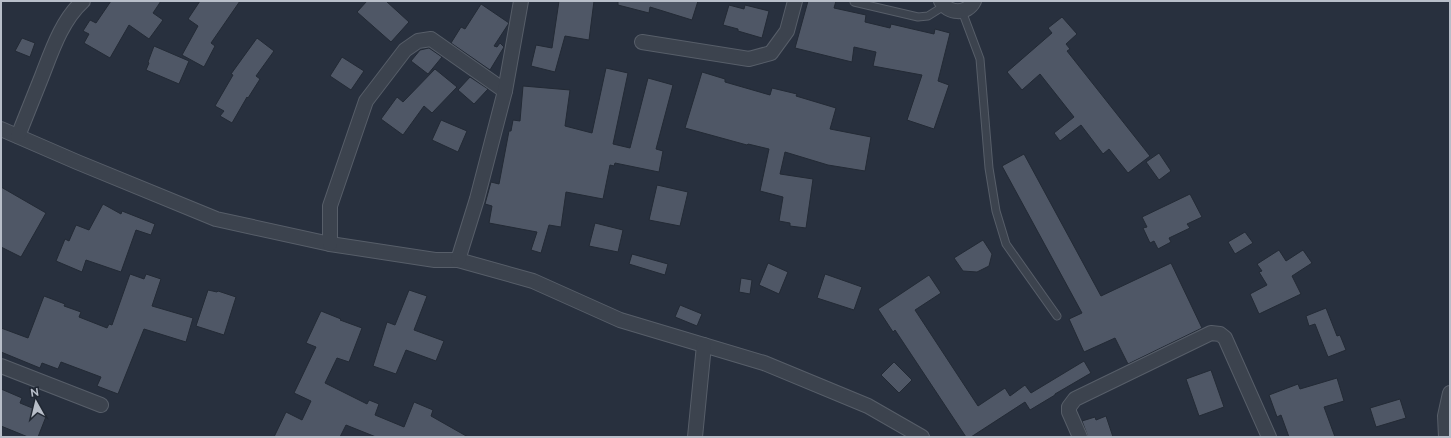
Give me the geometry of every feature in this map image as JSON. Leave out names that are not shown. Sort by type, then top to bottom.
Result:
[{"type":"street","points":[[18,136],[55,44],[74,9],[84,1]]},
{"type":"street","points":[[642,42],[749,58],[771,53],[787,31],[795,1]]},
{"type":"street","points":[[942,3],[949,10],[955,12],[968,8],[974,1]]},
{"type":"street","points":[[458,260],[477,199],[505,91],[519,2]]},
{"type":"street","points":[[330,244],[330,206],[366,101],[405,50],[418,41],[431,39],[505,91]]},
{"type":"street","points":[[1,129],[216,219],[330,244],[435,260],[458,260],[533,281],[620,320],[764,363],[868,406],[921,437]]},
{"type":"street","points":[[1080,437],[1069,412],[1069,407],[1075,399],[1211,333],[1220,334],[1224,338],[1269,437]]},
{"type":"street","points":[[694,437],[704,345]]},
{"type":"street","points":[[1,366],[101,405]]},
{"type":"street","points":[[1446,437],[1445,416],[1450,393]]},
{"type":"lane","points":[[854,2],[918,17],[928,16],[942,3]]},
{"type":"lane","points":[[962,11],[980,59],[989,168],[996,212],[1006,244],[1057,316]]},
{"type":"building","points":[[111,1],[161,1],[153,13],[163,20],[149,39],[129,25],[110,58],[84,43],[89,34],[83,31],[90,20],[96,23]]},
{"type":"building","points":[[200,1],[240,1],[211,43],[215,46],[204,67],[182,55],[198,26],[188,19]]},
{"type":"building","points":[[367,1],[386,1],[409,22],[391,42],[357,12]]},
{"type":"building","points":[[559,1],[594,1],[589,40],[565,36],[555,72],[531,66],[536,45],[552,48]]},
{"type":"building","points":[[618,1],[698,1],[692,20],[650,7],[649,13],[618,5]]},
{"type":"building","points":[[808,1],[836,1],[834,8],[866,15],[865,22],[890,28],[891,24],[934,34],[935,29],[950,33],[938,81],[949,85],[934,129],[907,120],[922,75],[873,66],[876,52],[854,47],[852,62],[795,48]]},
{"type":"building","points":[[481,4],[509,23],[494,46],[497,47],[500,43],[504,47],[490,70],[451,43],[461,27],[465,29]]},
{"type":"building","points":[[729,5],[744,9],[745,5],[769,11],[762,38],[723,25]]},
{"type":"building","points":[[1062,17],[1077,34],[1066,44],[1070,49],[1067,51],[1150,156],[1128,173],[1109,149],[1103,154],[1081,125],[1060,141],[1054,133],[1074,117],[1040,74],[1022,90],[1007,72],[1052,33],[1048,28]]},
{"type":"building","points":[[22,38],[35,43],[30,57],[15,51]]},
{"type":"building","points":[[257,38],[274,51],[256,76],[260,79],[248,98],[247,97],[232,123],[220,116],[224,111],[215,106],[233,75],[231,74]]},
{"type":"building","points":[[154,46],[189,61],[179,84],[146,70]]},
{"type":"building","points":[[429,48],[442,57],[428,74],[411,61],[420,50]]},
{"type":"building","points":[[342,57],[364,71],[351,90],[330,76]]},
{"type":"building","points":[[606,68],[628,73],[613,144],[630,148],[648,78],[673,85],[656,149],[663,151],[659,172],[615,163],[614,166],[610,165],[603,199],[566,192],[561,227],[549,225],[541,253],[531,250],[537,232],[489,223],[492,206],[485,204],[491,182],[499,184],[509,131],[511,131],[513,120],[520,121],[523,86],[570,90],[565,126],[592,133]]},
{"type":"building","points":[[435,69],[457,87],[432,113],[424,106],[403,135],[381,119],[397,97],[403,102]]},
{"type":"building","points":[[702,72],[725,79],[725,82],[770,95],[772,88],[797,94],[796,96],[836,108],[830,129],[871,137],[865,171],[828,165],[785,152],[780,174],[813,179],[806,228],[790,226],[790,223],[779,221],[783,197],[760,191],[769,149],[747,145],[685,128]]},
{"type":"building","points":[[470,77],[488,89],[474,104],[458,90]]},
{"type":"building","points":[[441,120],[467,131],[458,152],[432,140]]},
{"type":"building","points":[[1159,153],[1171,171],[1159,180],[1146,162]]},
{"type":"building","points":[[1024,154],[1101,296],[1171,263],[1202,328],[1128,364],[1115,338],[1084,352],[1069,319],[1082,313],[1002,166]]},
{"type":"building","points":[[657,185],[688,192],[680,226],[649,220]]},
{"type":"building","points":[[1,187],[46,213],[21,257],[1,247]]},
{"type":"building","points":[[1190,194],[1202,217],[1187,224],[1190,228],[1169,238],[1171,242],[1158,249],[1154,241],[1150,243],[1143,228],[1147,227],[1142,217]]},
{"type":"building","points":[[103,204],[121,214],[122,211],[155,224],[151,235],[136,230],[121,272],[86,260],[82,272],[56,261],[65,239],[69,241],[76,225],[89,230]]},
{"type":"building","points":[[595,223],[623,230],[618,252],[589,246]]},
{"type":"building","points":[[1245,232],[1253,243],[1235,254],[1228,242]]},
{"type":"building","points":[[983,240],[992,254],[989,266],[977,272],[963,271],[954,258]]},
{"type":"building","points":[[1279,250],[1286,261],[1303,250],[1312,263],[1292,276],[1301,294],[1259,314],[1250,294],[1267,285],[1259,272],[1262,271],[1257,264]]},
{"type":"building","points":[[632,254],[668,264],[665,275],[629,264]]},
{"type":"building","points":[[768,263],[788,272],[779,294],[759,285]]},
{"type":"building","points":[[130,274],[144,279],[146,274],[161,279],[152,306],[193,318],[186,342],[144,329],[118,394],[97,386],[101,377],[61,362],[58,369],[42,363],[40,368],[1,352],[1,328],[28,338],[44,296],[65,304],[64,306],[81,312],[79,317],[107,328],[109,324],[112,325]]},
{"type":"building","points":[[825,274],[862,287],[854,310],[817,298]]},
{"type":"building","points":[[929,275],[941,293],[915,310],[978,406],[1005,388],[1010,396],[1025,385],[1031,393],[1084,361],[1091,373],[1030,410],[1025,402],[971,437],[966,437],[895,330],[893,332],[878,309]]},
{"type":"building","points":[[741,278],[752,280],[750,294],[739,292]]},
{"type":"building","points":[[208,290],[218,291],[236,297],[224,335],[196,326]]},
{"type":"building","points":[[409,290],[427,296],[414,330],[444,341],[436,361],[406,350],[396,374],[373,366],[387,322],[395,325]]},
{"type":"building","points":[[680,305],[702,314],[697,326],[675,317]]},
{"type":"building","points":[[1326,308],[1337,336],[1340,335],[1346,350],[1328,357],[1315,324],[1309,326],[1306,316]]},
{"type":"building","points":[[321,311],[362,328],[349,362],[337,358],[325,383],[367,404],[369,400],[379,404],[375,415],[404,427],[414,402],[433,410],[431,416],[468,437],[376,437],[346,425],[340,437],[274,437],[286,412],[302,420],[311,401],[294,393],[316,347],[306,343]]},
{"type":"building","points":[[894,362],[912,380],[899,393],[881,375]]},
{"type":"building","points":[[1211,370],[1224,407],[1199,416],[1186,379]]},
{"type":"building","points":[[1337,378],[1344,401],[1324,407],[1335,437],[1289,437],[1281,415],[1277,417],[1269,395],[1298,384],[1300,389]]},
{"type":"building","points":[[1,389],[22,398],[20,403],[47,414],[38,437],[28,437],[1,426]]},
{"type":"building","points":[[1400,399],[1406,418],[1376,427],[1370,408]]},
{"type":"building","points":[[1106,416],[1113,437],[1088,437],[1082,421],[1095,417],[1096,420]]}]
